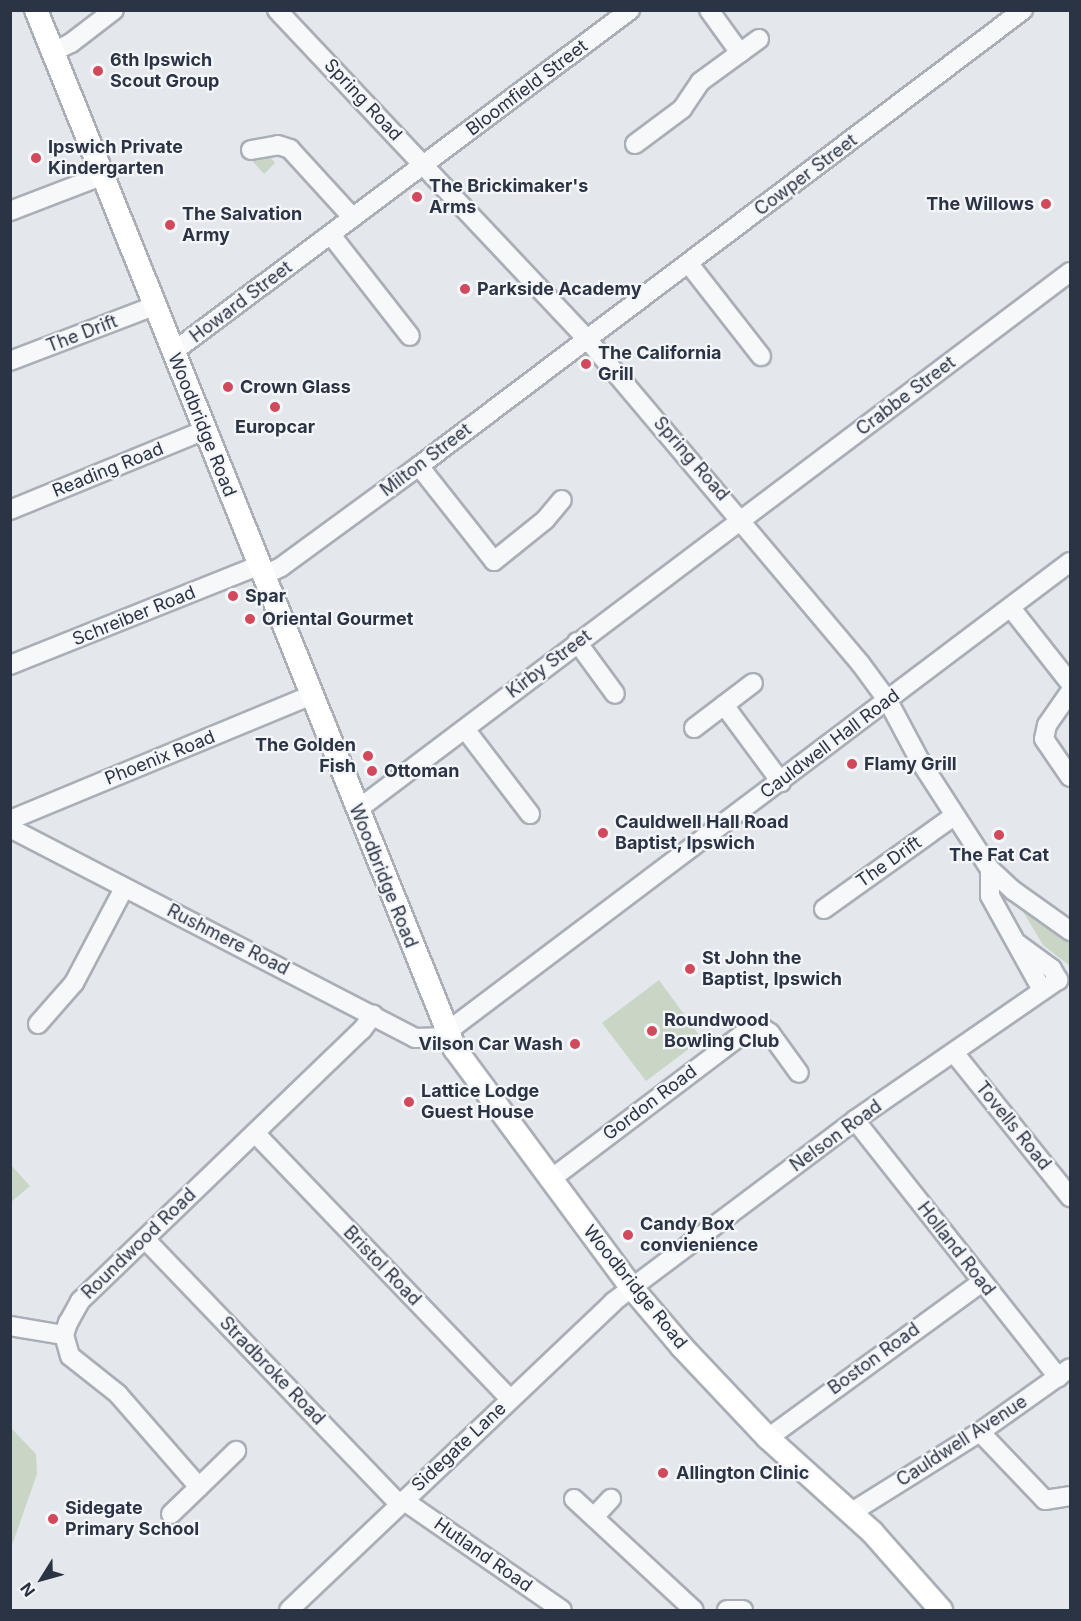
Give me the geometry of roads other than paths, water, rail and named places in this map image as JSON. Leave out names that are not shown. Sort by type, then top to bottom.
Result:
[{"type":"main road","name":"Woodbridge Road","points":[[36,10],[447,1035],[550,1179],[632,1288],[708,1376],[768,1438],[852,1512],[941,1611]]},
{"type":"street","points":[[53,52],[71,43],[114,10]]},
{"type":"street","name":"Spring Road","points":[[277,10],[587,339],[742,519],[888,701],[954,816],[990,868],[1014,891],[1071,931]]},
{"type":"street","name":"Bloomfield Street","points":[[424,165],[630,10]]},
{"type":"street","points":[[710,10],[741,53]]},
{"type":"street","name":"Cowper Street","points":[[587,339],[1023,10]]},
{"type":"street","points":[[635,144],[682,109],[700,82],[759,39]]},
{"type":"street","points":[[251,150],[278,145],[290,149],[353,218]]},
{"type":"street","name":"Howard Street","points":[[173,352],[424,165]]},
{"type":"street","points":[[10,211],[104,175]]},
{"type":"street","points":[[331,235],[410,336]]},
{"type":"street","points":[[688,264],[761,356]]},
{"type":"street","name":"Crabbe Street","points":[[742,519],[1071,272]]},
{"type":"street","name":"The Drift","points":[[10,361],[154,306]]},
{"type":"street","name":"Milton Street","points":[[260,571],[281,567],[587,339]]},
{"type":"street","name":"Reading Road","points":[[10,510],[205,430]]},
{"type":"street","points":[[419,466],[494,561],[562,500]]},
{"type":"street","name":"Kirby Street","points":[[357,810],[742,519]]},
{"type":"street","name":"Cauldwell Hall Road","points":[[447,1035],[1071,562]]},
{"type":"street","name":"Schreiber Road","points":[[10,665],[260,571]]},
{"type":"street","points":[[1011,608],[1071,683]]},
{"type":"street","points":[[577,642],[615,694]]},
{"type":"street","points":[[694,728],[753,683]]},
{"type":"street","points":[[1071,692],[1047,725],[1044,739],[1071,777]]},
{"type":"street","name":"Phoenix Road","points":[[10,820],[310,696]]},
{"type":"street","points":[[724,705],[781,782]]},
{"type":"street","points":[[465,729],[530,814]]},
{"type":"street","name":"The Drift","points":[[824,909],[954,816]]},
{"type":"street","name":"Rushmere Road","points":[[10,828],[416,1038],[432,1039],[447,1035]]},
{"type":"street","name":"Nelson Road","points":[[990,868],[990,896],[1041,988]]},
{"type":"street","points":[[38,1024],[74,983],[124,888]]},
{"type":"street","name":"Nelson Road","points":[[632,1288],[855,1120],[955,1054],[1041,988],[1064,982],[1052,969],[1018,944]]},
{"type":"street","name":"Roundwood Road","points":[[64,1335],[80,1301],[255,1133],[373,1015]]},
{"type":"street","name":"Gordon Road","points":[[550,1179],[751,1028],[761,1027],[770,1033],[800,1073]]},
{"type":"street","name":"Tovells Road","points":[[955,1054],[1071,1197]]},
{"type":"street","name":"Holland Road","points":[[855,1120],[982,1282],[1064,1372]]},
{"type":"street","name":"Bristol Road","points":[[255,1133],[510,1399]]},
{"type":"street","name":"Stradbroke Road","points":[[145,1239],[401,1502]]},
{"type":"street","name":"Boston Road","points":[[768,1438],[982,1282]]},
{"type":"street","name":"Sidegate Lane","points":[[289,1611],[510,1399],[632,1288]]},
{"type":"street","points":[[10,1326],[64,1335],[70,1356],[118,1394],[199,1487]]},
{"type":"street","name":"Cauldwell Avenue","points":[[852,1512],[980,1432],[1064,1372]]},
{"type":"street","points":[[980,1432],[1045,1500],[1071,1496]]},
{"type":"street","points":[[171,1514],[236,1451]]},
{"type":"street","points":[[574,1498],[694,1611]]},
{"type":"street","points":[[594,1517],[611,1499]]},
{"type":"street","name":"Hutland Road","points":[[401,1502],[562,1611]]},
{"type":"street","points":[[727,1611],[743,1611]]},
{"type":"place","name":"6th Ipswich Scout Group","points":[[98,71]]},
{"type":"place","name":"Ipswich Private Kindergarten","points":[[36,158]]},
{"type":"place","name":"The Brickimaker's Arms","points":[[417,197]]},
{"type":"place","name":"The Willows","points":[[1046,204]]},
{"type":"place","name":"The Salvation Army","points":[[170,225]]},
{"type":"place","name":"Parkside Academy","points":[[465,289]]},
{"type":"place","name":"The California Grill","points":[[586,364]]},
{"type":"place","name":"Crown Glass","points":[[228,387]]},
{"type":"place","name":"Europcar","points":[[275,407]]},
{"type":"place","name":"Spar","points":[[233,596]]},
{"type":"place","name":"Oriental Gourmet","points":[[250,619]]},
{"type":"place","name":"The Golden Fish","points":[[368,756]]},
{"type":"place","name":"Flamy Grill","points":[[852,764]]},
{"type":"place","name":"Ottoman","points":[[372,771]]},
{"type":"place","name":"Cauldwell Hall Road Baptist, Ipswich","points":[[603,833]]},
{"type":"place","name":"The Fat Cat","points":[[999,835]]},
{"type":"place","name":"St John the Baptist, Ipswich","points":[[690,969]]},
{"type":"place","name":"Roundwood Bowling Club","points":[[652,1031]]},
{"type":"place","name":"Vilson Car Wash","points":[[575,1044]]},
{"type":"place","name":"Lattice Lodge Guest House","points":[[409,1102]]},
{"type":"place","name":"Candy Box convienience","points":[[628,1235]]},
{"type":"place","name":"Allington Clinic","points":[[663,1473]]},
{"type":"place","name":"Sidegate Primary School","points":[[53,1519]]}]
